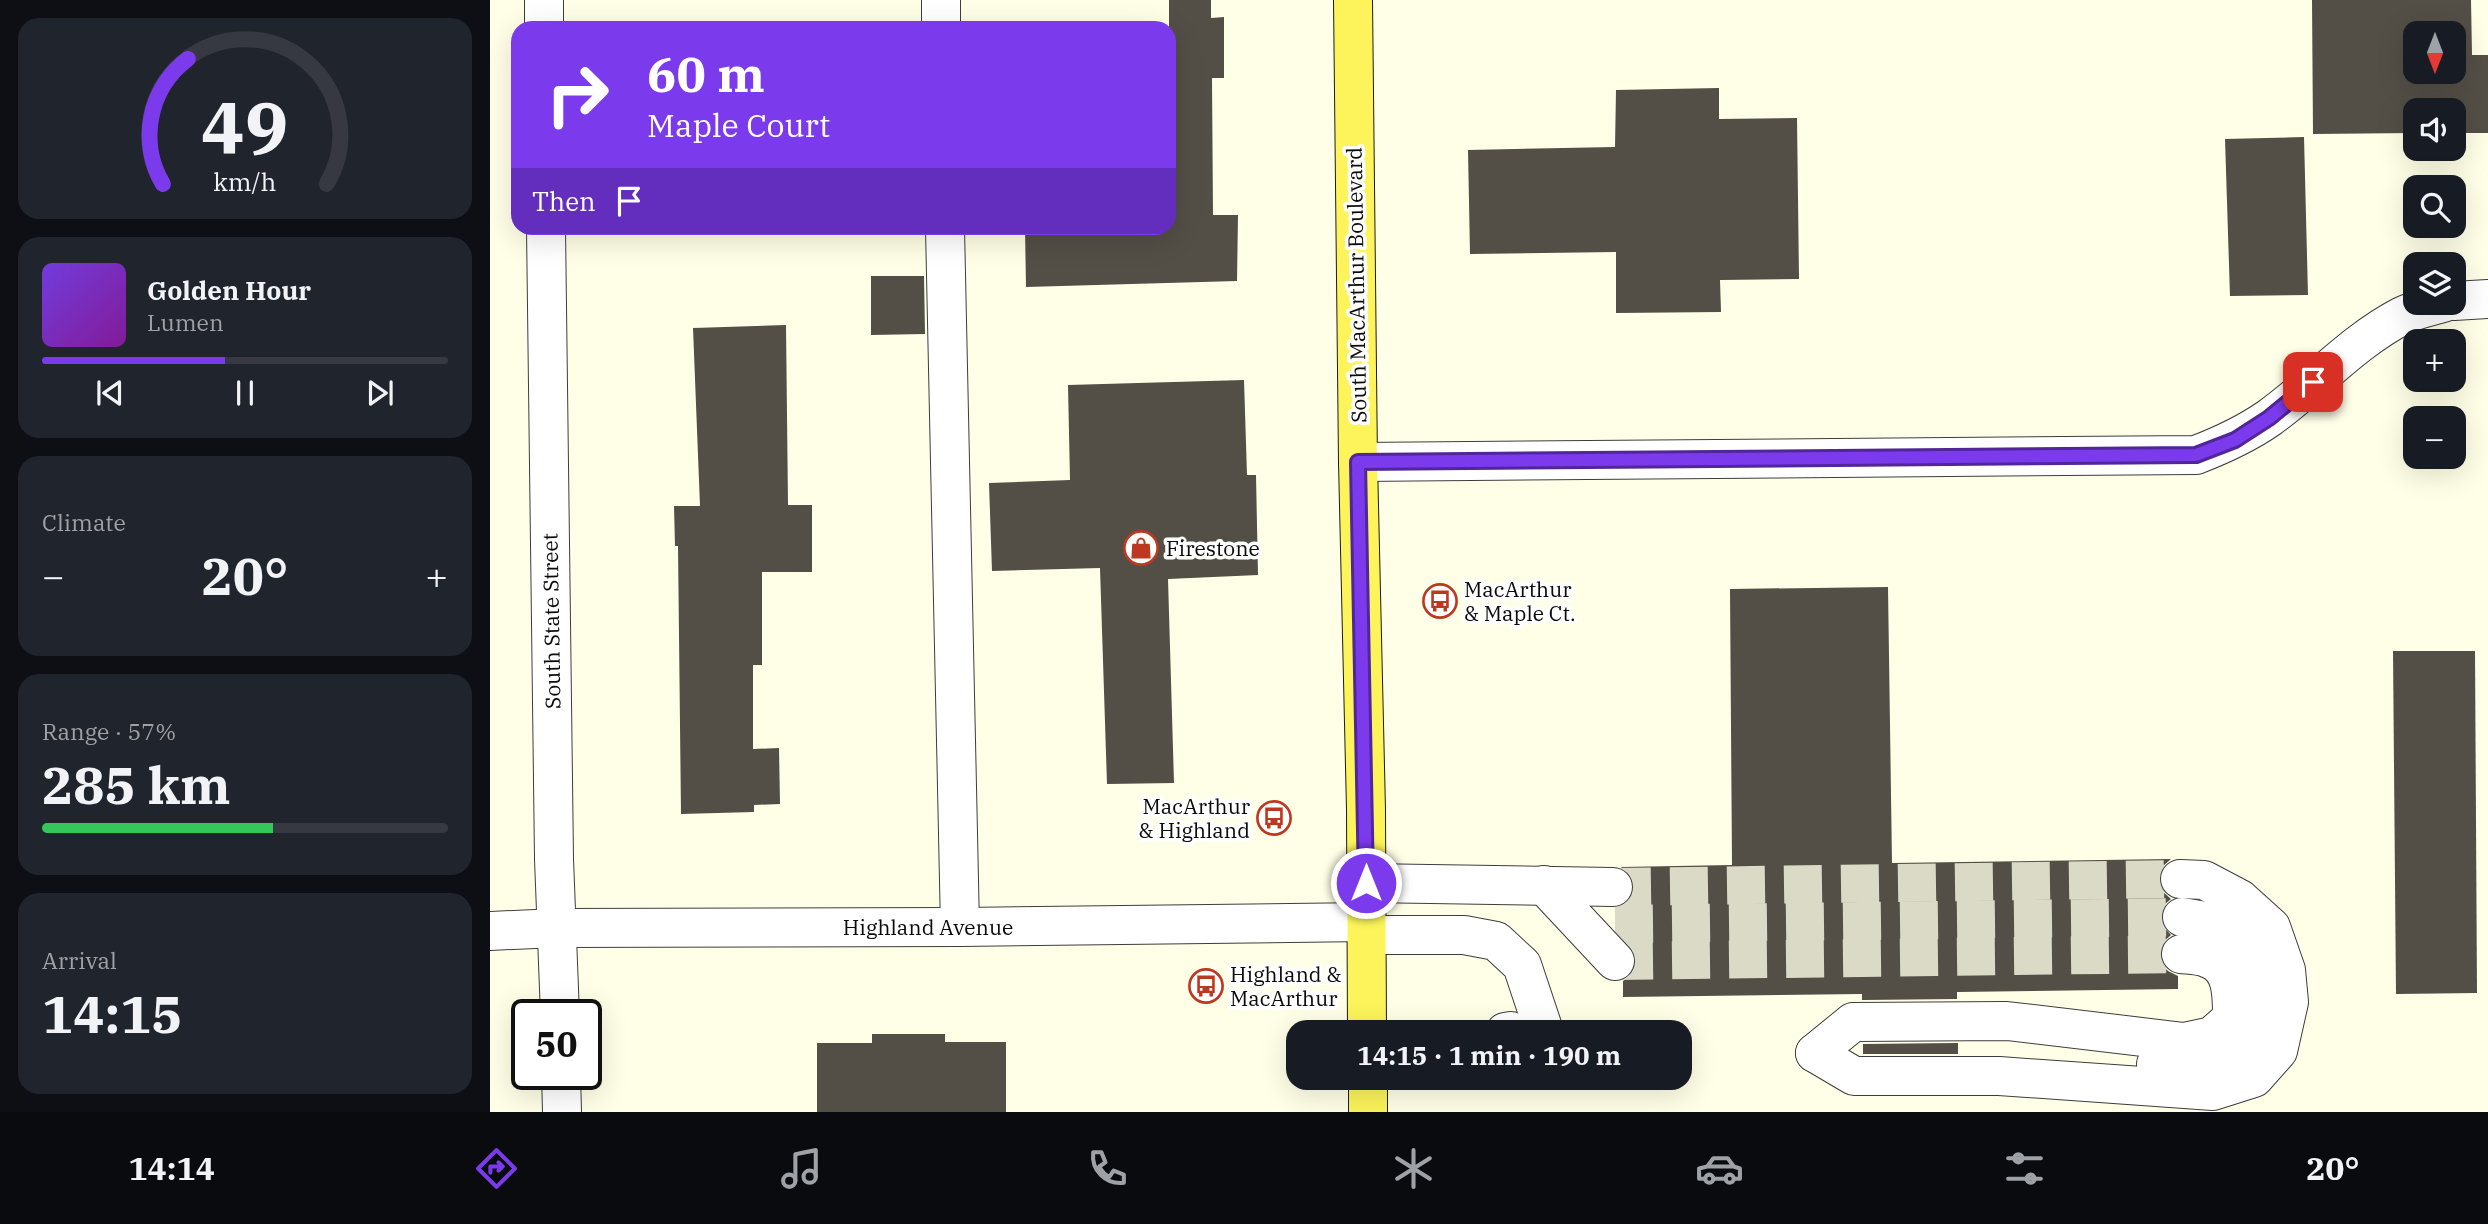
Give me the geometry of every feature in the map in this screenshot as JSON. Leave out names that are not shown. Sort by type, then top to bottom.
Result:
[{"type":"main road","name":"South MacArthur Boulevard","points":[[1353,0],[1367,1020]]},
{"type":"main road","points":[[1368,1090],[1368,1112]]},
{"type":"street","points":[[544,0],[544,21]]},
{"type":"street","points":[[941,0],[941,21]]},
{"type":"street","name":"South State Street","points":[[547,235],[554,859],[560,999]]},
{"type":"street","points":[[946,235],[960,928]]},
{"type":"street","points":[[2466,300],[2488,299]]},
{"type":"street","points":[[1358,462],[2196,455],[2235,440],[2269,418],[2364,341],[2404,315]]},
{"type":"street","points":[[2180,879],[2204,880],[2240,899],[2271,928],[2286,970],[2289,1002],[2278,1051],[2254,1078],[2213,1091],[1999,1076],[1854,1076],[1815,1053],[2002,1051],[2179,1066],[2213,1063],[2242,1045],[2258,1018],[2261,985],[2244,944],[2211,922],[2182,935]]},
{"type":"street","points":[[1366,883],[1544,884],[1614,924],[1544,884]]},
{"type":"street","name":"Highland Avenue","points":[[490,931],[558,928],[1367,929],[1464,935],[1496,941],[1522,965],[1520,1020]]},
{"type":"street","points":[[561,1090],[562,1112]]},
{"type":"building","points":[[1169,0],[1211,0],[1211,18],[1224,17],[1224,78],[1212,78],[1213,215],[1238,215],[1237,281],[1026,287],[1025,235],[1176,235],[1176,21],[1169,21]]},
{"type":"building","points":[[2312,0],[2471,0],[2472,55],[2488,55],[2488,133],[2466,133],[2466,98],[2403,98],[2403,133],[2313,134]]},
{"type":"building","points":[[1719,88],[1719,119],[1797,118],[1799,279],[1720,280],[1721,312],[1616,313],[1616,252],[1470,254],[1468,150],[1615,147],[1616,90]]},
{"type":"building","points":[[2304,137],[2308,295],[2230,296],[2225,139]]},
{"type":"building","points":[[871,276],[924,276],[925,334],[871,335]]},
{"type":"building","points":[[786,325],[788,505],[812,505],[812,572],[762,572],[762,665],[753,665],[753,749],[779,748],[780,804],[754,805],[754,812],[681,814],[678,546],[675,546],[674,506],[700,506],[693,328]]},
{"type":"building","points":[[1244,380],[1247,475],[1256,475],[1258,575],[1168,579],[1174,783],[1107,784],[1100,568],[992,571],[989,483],[1070,480],[1068,385]]},
{"type":"building","points":[[1888,587],[1892,863],[2171,859],[2162,867],[2158,877],[2161,890],[2171,899],[2161,913],[2162,925],[2171,935],[2163,942],[2159,953],[2161,964],[2178,976],[2178,989],[1957,992],[1957,999],[1862,1000],[1862,994],[1623,997],[1623,981],[1636,968],[1636,957],[1622,937],[1622,907],[1631,899],[1635,887],[1632,876],[1621,867],[1732,865],[1730,589]]},
{"type":"building","points":[[2393,651],[2475,651],[2477,993],[2396,994]]},
{"type":"building","points":[[872,1034],[945,1034],[945,1042],[1006,1042],[1006,1112],[817,1112],[817,1043],[872,1043]]},
{"type":"building","points":[[1958,1043],[1958,1054],[1863,1054],[1863,1044]]},
{"type":"tunnel","points":[[1613,887],[2180,879]]},
{"type":"tunnel","points":[[1615,924],[2182,917]]},
{"type":"tunnel","points":[[1615,961],[2181,954]]},
{"type":"place","name":"Firestone","points":[[1141,548]]},
{"type":"place","name":"MacArthur & Maple Ct.","points":[[1440,601]]},
{"type":"place","name":"MacArthur & Highland","points":[[1274,818]]},
{"type":"place","name":"Highland & MacArthur","points":[[1206,986]]},
{"type":"route","points":[[1366,883],[1358,462],[2196,455],[2235,440],[2269,418],[2313,382]]}]
